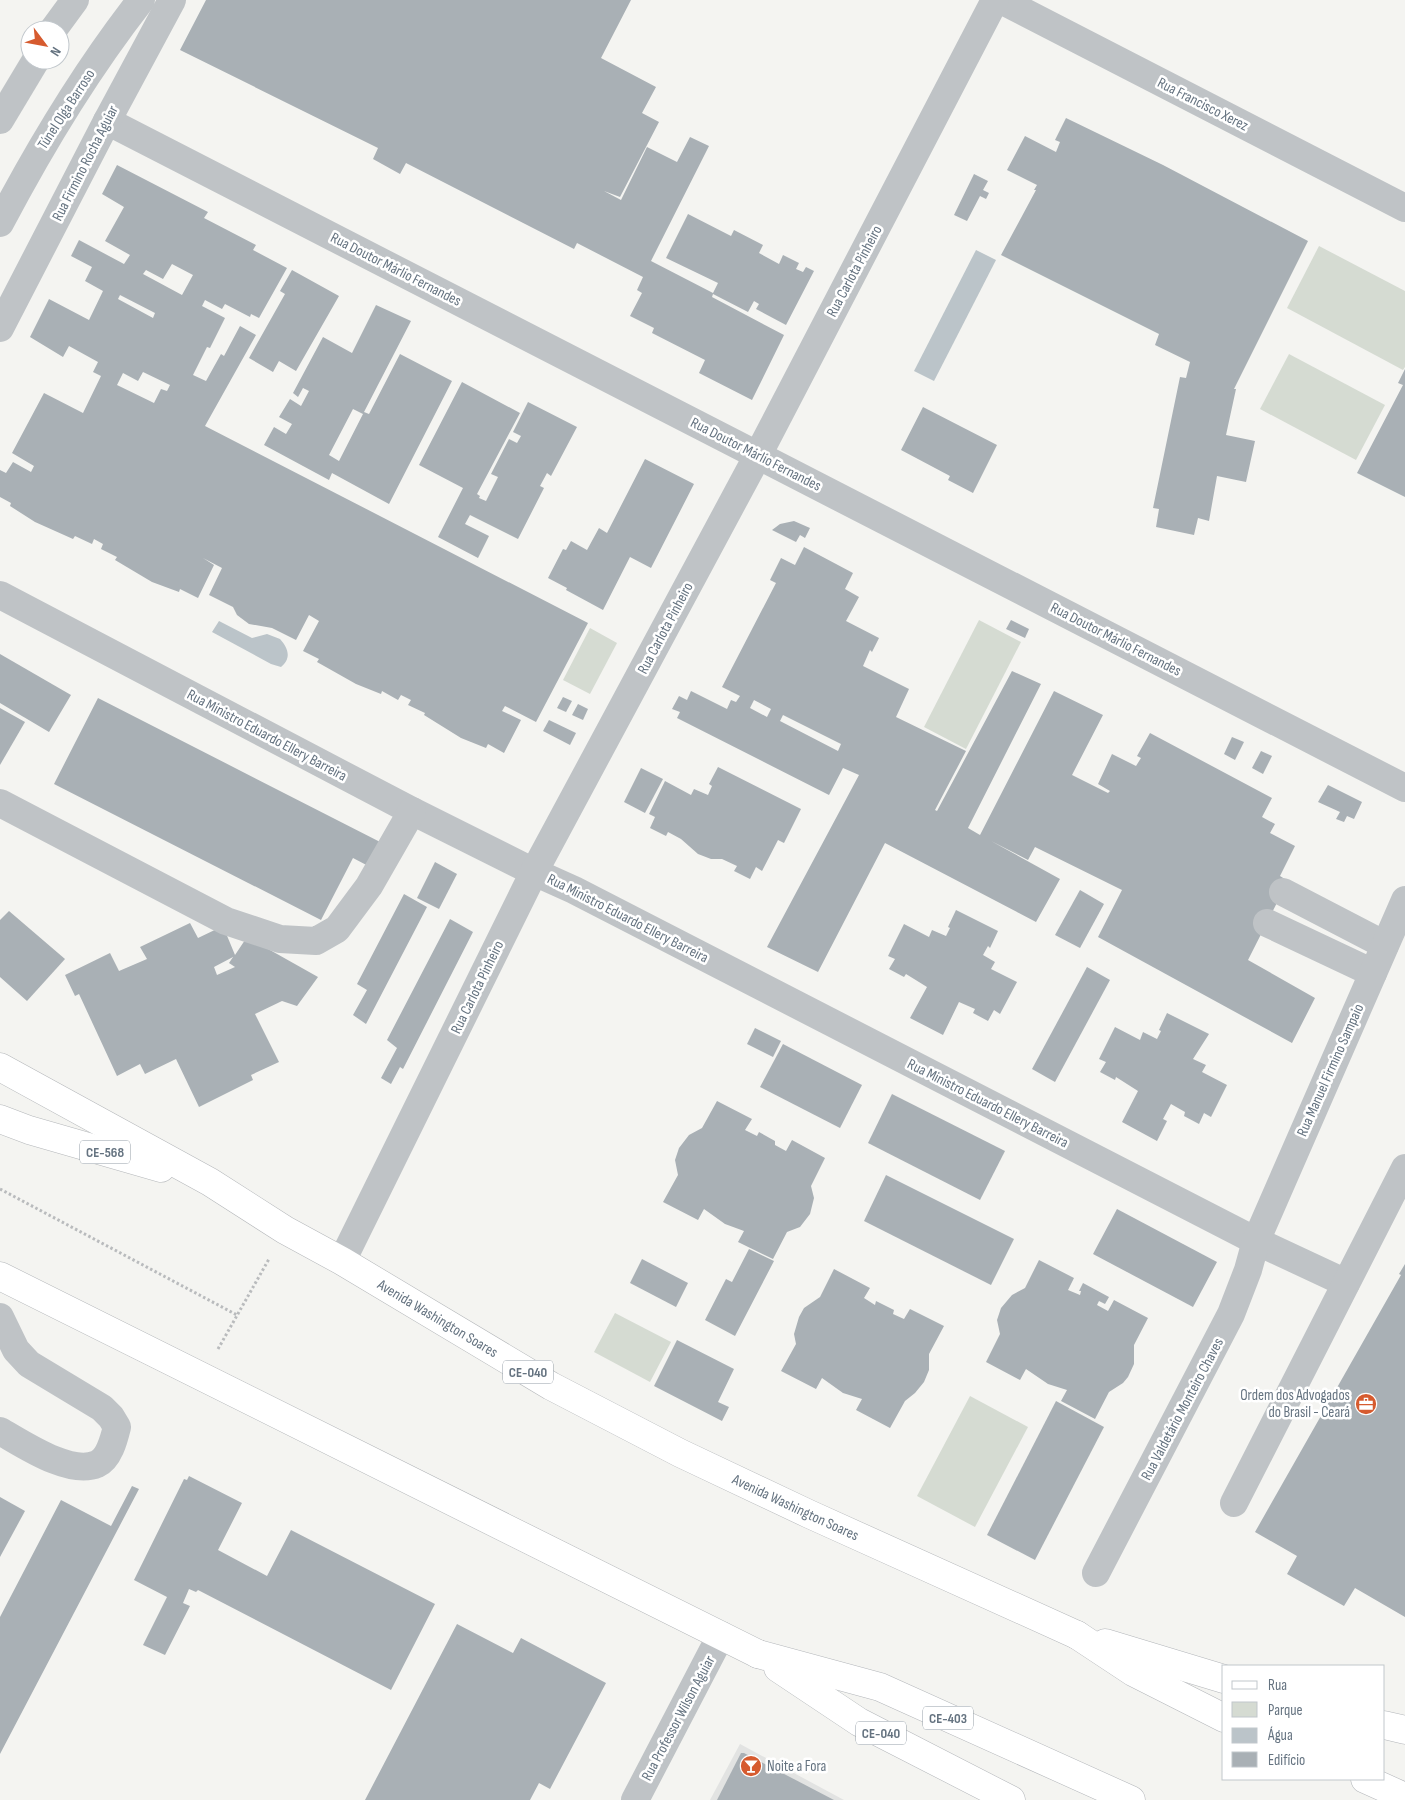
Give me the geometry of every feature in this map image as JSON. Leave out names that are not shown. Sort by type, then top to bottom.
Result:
[{"type":"main road","name":"Avenida Washington Soares","points":[[0,1067],[210,1182],[285,1230],[342,1261],[551,1386],[680,1453],[818,1518],[1077,1635],[1222,1678]]},
{"type":"main road","name":"CE-568","points":[[0,1119],[29,1130],[210,1182]]},
{"type":"main road","name":"CE-040","points":[[0,1276],[758,1654],[860,1722],[1011,1800]]},
{"type":"main road","name":"Avenida Washington Soares","points":[[1077,1635],[1133,1672],[1222,1717]]},
{"type":"main road","name":"CE-403","points":[[758,1654],[880,1687],[1131,1800]]},
{"type":"main road","points":[[1385,1725],[1405,1730]]},
{"type":"main road","points":[[1367,1780],[1405,1797]]},
{"type":"street","points":[[60,20],[75,0]]},
{"type":"street","name":"Túnel Olga Barroso","points":[[0,223],[32,162],[75,94],[141,0]]},
{"type":"street","name":"Rua Firmino Rocha Aguiar","points":[[0,328],[172,0]]},
{"type":"street","name":"Rua Carlota Pinheiro","points":[[342,1261],[534,872],[758,455],[995,0]]},
{"type":"street","name":"Rua Francisco Xerez","points":[[1001,0],[1405,208]]},
{"type":"street","points":[[0,120],[30,70]]},
{"type":"street","name":"Rua Doutor Márlio Fernandes","points":[[107,121],[1405,788]]},
{"type":"street","name":"Rua Ministro Eduardo Ellery Barreira","points":[[0,596],[412,811],[534,872],[583,894],[1256,1241],[1346,1283]]},
{"type":"street","points":[[0,803],[226,921],[280,938],[316,941],[337,929],[369,886],[412,811]]},
{"type":"street","points":[[1282,892],[1385,945]]},
{"type":"street","name":"Rua Manuel Firmino Sampaio","points":[[1256,1241],[1405,900]]},
{"type":"street","points":[[1267,923],[1372,973]]},
{"type":"street","points":[[1234,1503],[1405,1168]]},
{"type":"street","name":"Rua Valdetário Monteiro Chaves","points":[[1096,1573],[1231,1314],[1248,1270],[1256,1241]]},
{"type":"street","points":[[0,1317],[16,1350],[29,1364],[102,1408],[111,1416],[117,1427],[114,1438],[103,1458],[97,1464],[80,1467],[62,1463],[0,1431]]},
{"type":"street","name":"Rua Professor Wilson Aguiar","points":[[635,1800],[721,1635]]},
{"type":"path","points":[[0,1189],[237,1315]]},
{"type":"path","points":[[202,1378],[285,1230]]},
{"type":"shaded area","points":[[740,1744],[844,1800],[710,1800]]},
{"type":"green space","points":[[1319,246],[1405,291],[1405,367],[1403,370],[1287,308]]},
{"type":"green space","points":[[1289,354],[1385,405],[1356,460],[1260,409]]},
{"type":"green space","points":[[979,620],[1021,642],[966,749],[924,727]]},
{"type":"green space","points":[[590,628],[617,643],[590,694],[563,680]]},
{"type":"green space","points":[[615,1313],[671,1342],[650,1382],[594,1352]]},
{"type":"green space","points":[[970,1396],[1028,1427],[975,1527],[917,1496]]},
{"type":"water","points":[[976,250],[996,260],[934,381],[914,371]]},
{"type":"water","points":[[219,621],[252,638],[267,634],[280,639],[287,649],[287,660],[281,667],[271,664],[212,632]]},
{"type":"building","points":[[206,0],[631,0],[601,58],[656,87],[642,113],[659,122],[620,197],[604,191],[621,200],[647,147],[677,162],[690,137],[709,146],[651,261],[713,293],[718,283],[666,258],[688,214],[731,236],[734,230],[763,245],[759,253],[779,264],[783,255],[799,263],[796,269],[803,272],[806,267],[814,271],[786,325],[756,309],[759,304],[754,301],[748,312],[713,294],[712,297],[784,335],[752,400],[699,373],[705,360],[652,333],[654,328],[630,316],[642,293],[637,290],[643,277],[577,243],[574,249],[406,163],[400,174],[373,159],[378,148],[180,50]]},
{"type":"building","points":[[1066,118],[1163,165],[1308,241],[1234,389],[1236,389],[1226,435],[1255,441],[1246,482],[1217,476],[1209,521],[1198,518],[1194,535],[1156,527],[1159,509],[1153,508],[1180,377],[1186,378],[1190,362],[1155,345],[1159,334],[1001,255],[1037,185],[1007,170],[1025,136],[1056,152],[1060,142],[1055,140]]},
{"type":"building","points":[[117,165],[208,212],[204,218],[256,245],[253,250],[287,268],[259,318],[251,314],[250,317],[225,304],[222,309],[205,300],[202,306],[225,318],[210,348],[207,347],[193,375],[206,381],[221,354],[224,356],[240,326],[256,335],[205,426],[588,623],[536,722],[505,706],[502,711],[521,720],[504,753],[488,744],[486,748],[461,738],[424,715],[425,713],[408,705],[411,700],[401,695],[398,700],[382,691],[381,694],[356,684],[317,662],[319,659],[303,651],[319,621],[309,615],[296,640],[272,628],[249,624],[237,615],[233,607],[209,595],[222,568],[203,558],[214,565],[198,598],[180,589],[179,592],[152,582],[115,560],[117,557],[101,549],[103,544],[94,539],[92,544],[75,536],[73,539],[35,522],[10,506],[11,503],[0,497],[0,470],[6,473],[13,462],[31,472],[34,466],[12,453],[44,393],[83,413],[101,376],[93,372],[98,362],[69,346],[63,357],[30,337],[49,299],[89,320],[103,291],[85,281],[92,267],[71,256],[79,240],[124,264],[130,255],[105,241],[124,207],[102,194]],"holes":[[[172,264],[193,275],[182,295],[143,274],[146,270],[163,279]],[[120,295],[155,313],[153,318],[118,299]],[[143,372],[170,385],[167,391],[161,389],[154,403],[117,385],[123,373],[138,381]]]},
{"type":"building","points":[[974,174],[988,181],[983,190],[989,193],[986,199],[980,196],[967,221],[954,215]]},
{"type":"building","points":[[292,270],[339,296],[296,371],[279,361],[273,372],[249,358],[285,294],[280,291]]},
{"type":"building","points":[[376,305],[411,321],[364,412],[369,414],[400,354],[452,381],[389,504],[332,473],[329,480],[264,445],[274,427],[286,434],[292,424],[279,417],[290,399],[301,406],[309,391],[303,388],[298,397],[293,393],[323,337],[352,353]],"holes":[[[353,409],[363,414],[339,461],[329,455]]]},
{"type":"building","points":[[1405,369],[1405,497],[1357,473],[1403,385],[1398,383]]},
{"type":"building","points":[[462,382],[520,413],[477,494],[480,496],[479,498],[486,501],[498,477],[491,474],[509,439],[517,443],[521,436],[513,432],[528,402],[577,427],[551,476],[547,473],[540,486],[544,488],[518,539],[470,515],[465,524],[489,536],[478,558],[438,537],[463,488],[419,465]]},
{"type":"building","points":[[923,407],[997,445],[973,493],[948,480],[950,476],[901,450]]},
{"type":"building","points":[[645,459],[694,484],[651,568],[630,557],[603,610],[548,578],[563,549],[566,550],[571,541],[587,550],[599,528],[607,533]]},
{"type":"building","points":[[794,521],[810,528],[805,538],[800,535],[796,542],[772,530],[780,524]]},
{"type":"building","points":[[804,547],[853,573],[845,589],[859,597],[846,621],[879,638],[872,652],[870,650],[863,666],[909,689],[896,717],[966,751],[935,810],[937,811],[1012,671],[1041,684],[968,828],[980,835],[1054,691],[1103,715],[1072,775],[1108,793],[1110,791],[1098,784],[1112,754],[1136,766],[1141,758],[1137,756],[1150,733],[1272,798],[1262,817],[1275,824],[1270,833],[1295,846],[1280,876],[1288,881],[1248,960],[1315,998],[1292,1043],[1098,937],[1122,890],[1035,847],[1028,860],[991,841],[1060,879],[1036,922],[885,843],[818,972],[767,947],[859,775],[843,768],[829,795],[677,718],[680,712],[672,709],[679,696],[687,700],[691,691],[727,709],[731,700],[736,702],[740,696],[722,687],[776,583],[770,580],[781,558],[795,565]],"holes":[[[754,700],[771,709],[767,717],[750,708]],[[783,715],[841,744],[838,751],[780,721]]]},
{"type":"building","points":[[1011,620],[1029,629],[1025,638],[1006,629]]},
{"type":"building","points":[[0,654],[71,695],[49,732],[0,703]]},
{"type":"building","points":[[563,697],[572,701],[566,712],[557,708]]},
{"type":"building","points":[[98,698],[386,845],[374,869],[353,858],[321,920],[54,784]]},
{"type":"building","points":[[578,704],[588,709],[583,720],[572,715]]},
{"type":"building","points":[[0,708],[25,722],[0,765]]},
{"type":"building","points":[[549,720],[576,733],[570,745],[543,731]]},
{"type":"building","points":[[1232,737],[1244,742],[1235,760],[1224,754]]},
{"type":"building","points":[[1261,751],[1272,756],[1263,774],[1252,768]]},
{"type":"building","points":[[718,767],[801,809],[784,843],[778,840],[762,871],[756,867],[750,879],[734,871],[737,866],[722,859],[711,859],[698,854],[681,839],[668,832],[666,836],[650,828],[655,817],[649,814],[665,781],[691,795],[694,789],[708,795],[712,786],[709,784]]},
{"type":"building","points":[[641,768],[663,779],[645,813],[624,802]]},
{"type":"building","points":[[1328,785],[1362,802],[1354,819],[1347,816],[1344,822],[1336,819],[1340,812],[1318,802]]},
{"type":"building","points":[[435,862],[457,874],[439,909],[417,898]]},
{"type":"building","points":[[1080,890],[1104,904],[1080,948],[1055,935]]},
{"type":"building","points":[[404,894],[427,907],[366,1024],[353,1015],[367,990],[357,984]]},
{"type":"building","points":[[956,910],[998,931],[990,948],[988,946],[983,955],[995,962],[991,969],[1017,982],[1000,1014],[994,1010],[988,1021],[973,1013],[975,1009],[959,1002],[943,1035],[910,1018],[927,987],[906,974],[904,977],[889,969],[895,959],[888,956],[904,924],[929,937],[932,930],[946,936]]},
{"type":"building","points":[[9,911],[65,959],[27,1001],[0,977],[0,920]]},
{"type":"building","points":[[450,919],[473,932],[403,1069],[400,1067],[391,1084],[381,1078],[397,1048],[387,1040]]},
{"type":"building","points":[[190,923],[198,938],[223,926],[235,955],[247,937],[318,977],[297,1006],[282,1001],[255,1014],[279,1062],[251,1075],[253,1080],[199,1107],[176,1059],[145,1074],[140,1064],[117,1076],[79,994],[75,996],[65,975],[110,953],[119,971],[147,959],[140,947]],"holes":[[[233,957],[229,963],[235,967],[217,975],[214,967]]]},
{"type":"building","points":[[1087,967],[1110,980],[1055,1082],[1032,1069]]},
{"type":"building","points":[[1167,1013],[1209,1034],[1193,1059],[1206,1065],[1202,1072],[1227,1085],[1211,1117],[1204,1113],[1199,1124],[1184,1116],[1185,1112],[1171,1104],[1163,1119],[1167,1121],[1157,1141],[1122,1122],[1138,1091],[1116,1077],[1115,1080],[1100,1072],[1106,1062],[1099,1059],[1115,1027],[1140,1040],[1143,1032],[1157,1039]]},
{"type":"building","points":[[755,1028],[781,1041],[773,1057],[747,1044]]},
{"type":"building","points":[[783,1044],[862,1085],[840,1128],[760,1087]]},
{"type":"building","points":[[892,1094],[1005,1151],[980,1200],[868,1143]]},
{"type":"building","points":[[717,1101],[752,1119],[745,1130],[757,1136],[759,1132],[775,1141],[775,1145],[786,1151],[792,1140],[825,1158],[811,1186],[814,1198],[810,1214],[800,1227],[787,1232],[773,1259],[738,1242],[744,1231],[725,1224],[704,1209],[698,1220],[663,1202],[678,1175],[675,1160],[679,1148],[689,1135],[702,1128]]},
{"type":"building","points":[[886,1175],[1014,1239],[991,1285],[864,1221]]},
{"type":"building","points":[[1117,1209],[1217,1262],[1193,1307],[1093,1254]]},
{"type":"building","points":[[749,1249],[774,1261],[735,1336],[705,1320],[726,1279],[732,1282]]},
{"type":"building","points":[[642,1259],[688,1283],[676,1307],[630,1283]]},
{"type":"building","points":[[1039,1260],[1074,1278],[1068,1290],[1080,1295],[1081,1291],[1079,1291],[1083,1283],[1109,1297],[1105,1304],[1099,1301],[1097,1305],[1108,1311],[1114,1300],[1148,1318],[1134,1345],[1134,1364],[1128,1377],[1123,1383],[1109,1392],[1095,1419],[1061,1401],[1067,1390],[1048,1384],[1026,1369],[1020,1380],[986,1362],[1000,1334],[997,1320],[1001,1308],[1012,1295],[1025,1288]]},
{"type":"building","name":"Ordem dos Advogados do Brasil - Ceará","points":[[1405,1264],[1405,1617],[1355,1588],[1344,1606],[1287,1574],[1297,1556],[1255,1532],[1401,1275],[1399,1274]]},
{"type":"building","points":[[834,1269],[870,1288],[864,1298],[875,1305],[876,1301],[894,1310],[893,1314],[904,1319],[910,1309],[944,1326],[929,1354],[929,1370],[924,1382],[905,1401],[890,1428],[856,1410],[862,1399],[843,1393],[822,1378],[816,1389],[781,1371],[796,1344],[794,1334],[799,1317],[804,1308],[820,1297]]},
{"type":"building","points":[[677,1340],[734,1369],[718,1402],[729,1407],[722,1421],[654,1386]]},
{"type":"building","points":[[1056,1401],[1104,1427],[1035,1560],[987,1535]]},
{"type":"building","points":[[189,1476],[242,1503],[218,1550],[267,1576],[291,1530],[435,1604],[391,1690],[198,1590],[196,1592],[189,1589],[183,1603],[190,1606],[165,1655],[143,1645],[167,1597],[134,1580],[184,1479],[187,1480]]},
{"type":"building","points":[[132,1486],[139,1489],[0,1754],[0,1617],[61,1500],[111,1526]]},
{"type":"building","points":[[0,1497],[25,1511],[0,1557]]},
{"type":"building","points":[[457,1624],[513,1653],[521,1638],[606,1683],[550,1789],[539,1783],[530,1800],[365,1800]]},
{"type":"building","points":[[741,1753],[744,1753],[834,1800],[717,1800]]},
{"type":"place","name":"Ordem dos Advogados do Brasil - Ceará","points":[[1366,1404]]},
{"type":"place","name":"Noite a Fora","points":[[751,1766]]}]
